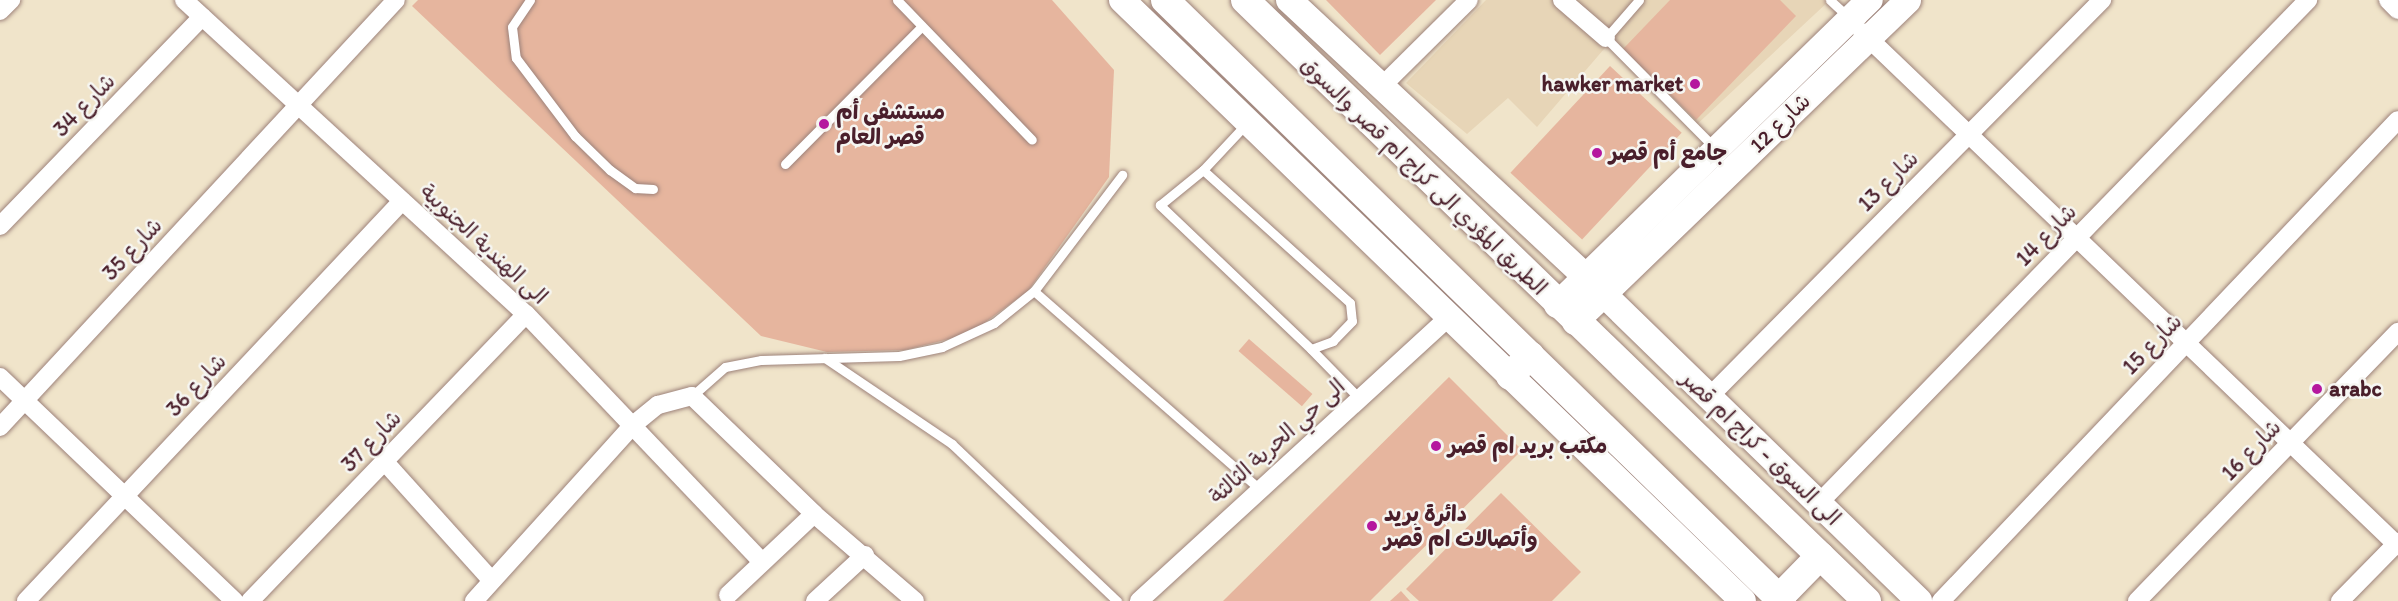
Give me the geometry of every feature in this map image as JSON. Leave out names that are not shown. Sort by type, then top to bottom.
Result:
[{"type":"main road","points":[[1165,0],[1780,599],[1821,556]]},
{"type":"main road","name":"الطريق المؤدي الى كراج ام قصر والسوق","points":[[1245,0],[1566,314],[1867,601]]},
{"type":"main road","points":[[1510,376],[1530,355]]},
{"type":"street","points":[[0,11],[11,0]]},
{"type":"street","name":"الى الهندية الجنوبية","points":[[184,0],[526,314],[761,561]]},
{"type":"street","points":[[1122,0],[1250,120],[1449,317],[1743,601]]},
{"type":"street","name":"الى السوق - كراج ام قصر","points":[[1289,0],[1585,276],[1919,601]]},
{"type":"street","points":[[1382,86],[1468,0]]},
{"type":"street","points":[[1562,0],[1606,38]]},
{"type":"street","name":"شارع 12","points":[[1566,314],[1585,276],[1870,0]]},
{"type":"street","name":"شارع 12","points":[[1566,314],[1603,294],[1908,0]]},
{"type":"street","name":"شارع 13","points":[[1709,397],[2102,0]]},
{"type":"street","name":"شارع 14","points":[[1818,503],[2308,0]]},
{"type":"street","points":[[2388,0],[2398,10]]},
{"type":"street","name":"شارع 35","points":[[0,427],[298,103],[384,4]]},
{"type":"street","name":"شارع 34","points":[[0,226],[202,17]]},
{"type":"street","points":[[1850,20],[1966,135],[2289,444],[2397,544],[2340,601]]},
{"type":"street","name":"شارع 15","points":[[1941,601],[2398,120]]},
{"type":"street","name":"شارع 36","points":[[26,601],[402,201]]},
{"type":"street","name":"شارع 37","points":[[250,601],[526,314]]},
{"type":"street","name":"الى حي الحرية الثالثة","points":[[1139,601],[1449,317]]},
{"type":"street","name":"شارع 16","points":[[2138,601],[2398,332]]},
{"type":"street","points":[[0,377],[234,601]]},
{"type":"street","points":[[474,601],[633,425],[658,405],[692,396],[814,514],[915,601]]},
{"type":"street","points":[[384,461],[492,581]]},
{"type":"street","points":[[728,595],[761,561],[814,514]]},
{"type":"street","points":[[815,601],[864,555]]},
{"type":"lane","points":[[530,0],[512,27],[516,58],[575,136],[610,170],[635,188],[653,189]]},
{"type":"lane","points":[[897,0],[1032,140]]},
{"type":"lane","points":[[1639,0],[1606,38],[1716,149]]},
{"type":"lane","points":[[1830,0],[1850,20]]},
{"type":"lane","points":[[785,165],[922,26]]},
{"type":"lane","points":[[1250,120],[1203,171],[1160,205],[1360,399]]},
{"type":"lane","points":[[1203,171],[1350,303],[1352,321],[1325,347],[1311,349]]},
{"type":"lane","points":[[692,396],[725,367],[825,358],[899,356],[942,347],[994,324],[1034,291],[1122,174]]},
{"type":"lane","points":[[1034,291],[1259,489]]},
{"type":"lane","points":[[825,358],[952,444],[1117,601]]},
{"type":"shaded area","points":[[1486,0],[1830,0],[1692,129],[1610,42],[1537,127],[1508,98],[1467,134],[1406,83]]},
{"type":"building","name":"مستشفى أم قصر العام","points":[[418,0],[1052,0],[1114,70],[1109,177],[1028,291],[969,334],[905,350],[827,352],[761,336],[412,6]]},
{"type":"building","points":[[1326,0],[1436,0],[1380,55]]},
{"type":"building","name":"hawker market","points":[[1670,0],[1780,0],[1796,16],[1696,120],[1623,49]]},
{"type":"building","name":"جامع أم قصر","points":[[1610,66],[1682,133],[1582,240],[1510,173]]},
{"type":"building","points":[[1249,339],[1312,394],[1302,406],[1239,351]]},
{"type":"building","name":"دائرة بريد وأتصالات ام قصر","points":[[1449,377],[1522,450],[1370,601],[1223,601]]},
{"type":"building","points":[[1501,493],[1581,572],[1552,601],[1419,601],[1406,589]]},
{"type":"building","points":[[1401,591],[1410,601],[1390,601]]},
{"type":"place","name":"hawker market","points":[[1695,84]]},
{"type":"place","name":"مستشفى أم قصر العام","points":[[824,124]]},
{"type":"place","name":"جامع أم قصر","points":[[1597,153]]},
{"type":"place","name":"arabc","points":[[2317,389]]},
{"type":"place","name":"مكتب بريد ام قصر","points":[[1436,446]]},
{"type":"place","name":"دائرة بريد وأتصالات ام قصر","points":[[1372,526]]}]
